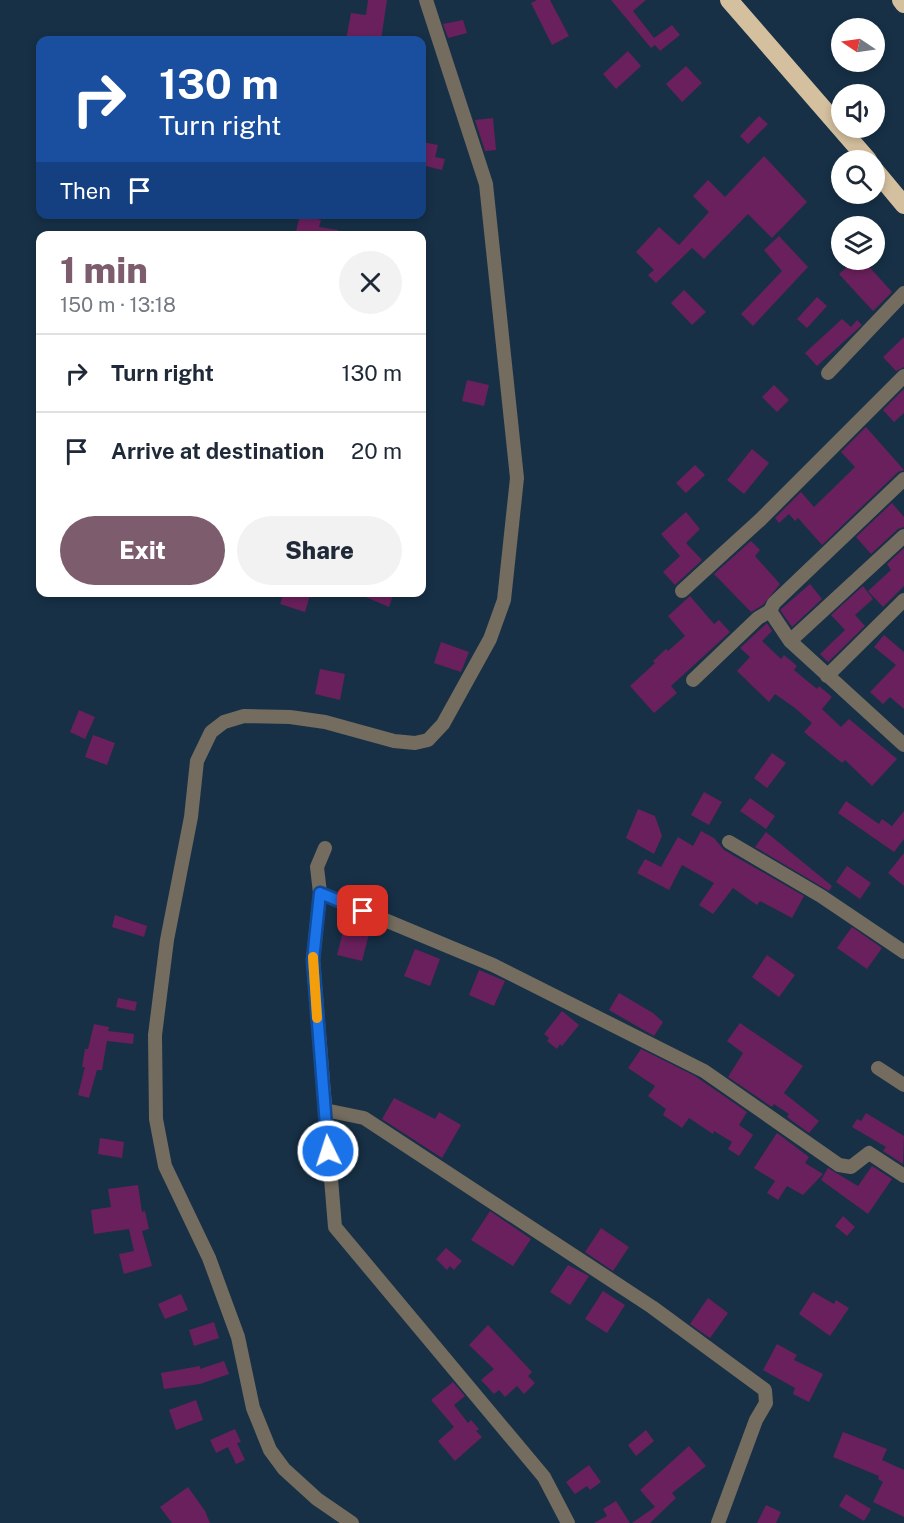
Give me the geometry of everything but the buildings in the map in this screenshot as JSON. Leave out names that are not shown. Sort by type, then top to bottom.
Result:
[{"type":"highway","points":[[729,0],[859,150]]},
{"type":"highway","points":[[901,0],[904,4]]},
{"type":"highway","points":[[885,182],[904,205]]},
{"type":"street","points":[[352,1523],[316,1499],[284,1469],[270,1450],[253,1408],[238,1337],[209,1258],[165,1166],[156,1119],[155,1035],[167,940],[191,817],[197,761],[211,732],[225,722],[244,716],[290,717],[325,722],[394,741],[415,743],[428,740],[443,724],[490,639],[504,600],[517,478],[486,184],[426,0]]},
{"type":"street","points":[[828,373],[904,293]]},
{"type":"street","points":[[682,591],[760,520],[904,376]]},
{"type":"street","points":[[693,680],[758,618],[770,611],[774,603],[904,479]]},
{"type":"street","points":[[790,641],[904,536]]},
{"type":"street","points":[[827,676],[904,600]]},
{"type":"street","points":[[770,611],[790,641],[904,746]]},
{"type":"street","points":[[729,842],[821,896],[904,952]]},
{"type":"street","points":[[325,848],[317,867],[320,893],[313,960],[335,1227],[544,1477],[568,1523]]},
{"type":"street","points":[[320,893],[493,965],[704,1071],[839,1165],[851,1167],[869,1153],[904,1176]]},
{"type":"street","points":[[878,1068],[904,1085]]},
{"type":"street","points":[[325,1110],[364,1118],[652,1307],[765,1390],[766,1403],[756,1420],[718,1523]]},
{"type":"slow traffic","points":[[313,957],[317,1018]]},
{"type":"route","points":[[328,1151],[313,960],[320,893],[363,911]]}]
